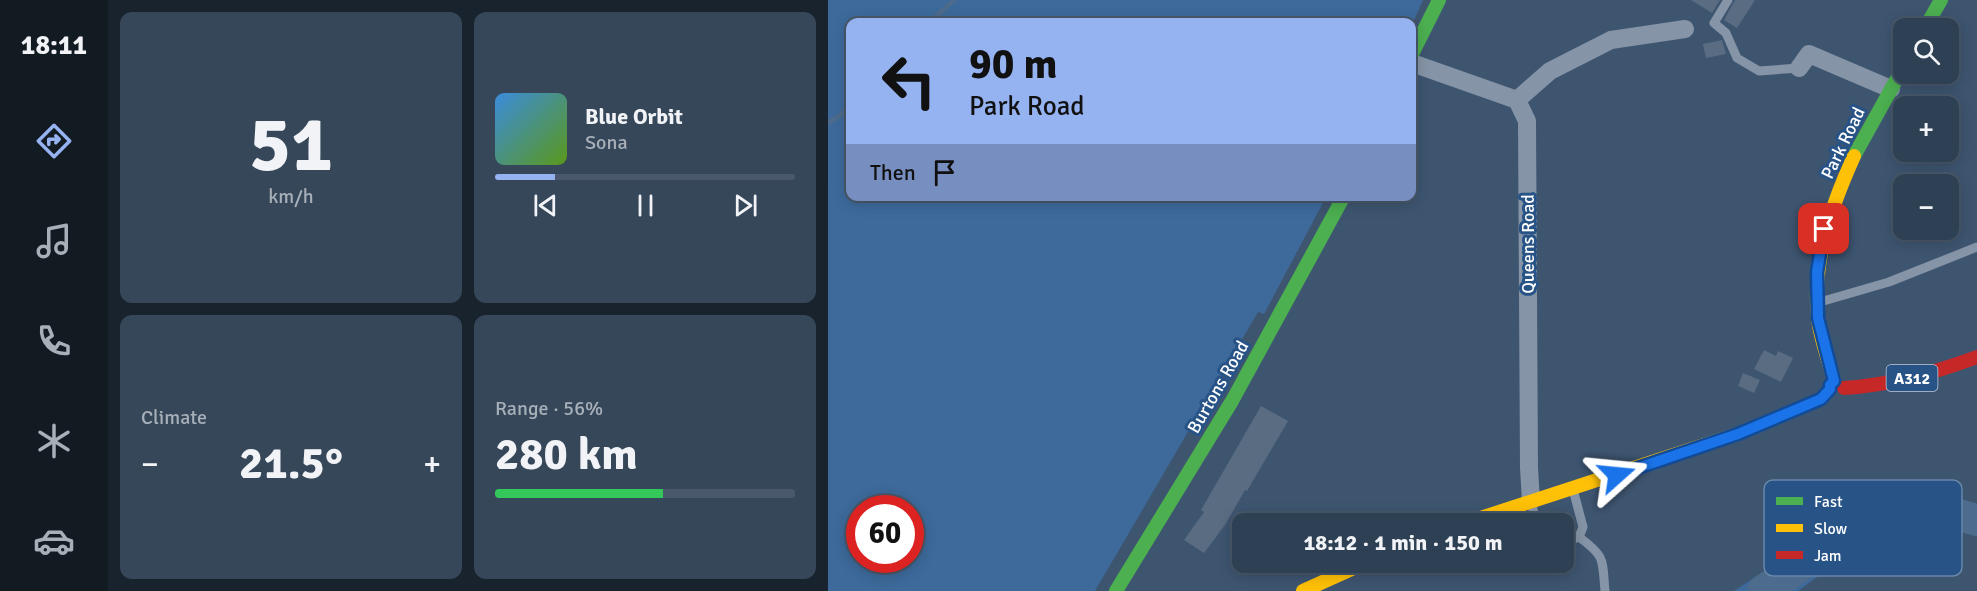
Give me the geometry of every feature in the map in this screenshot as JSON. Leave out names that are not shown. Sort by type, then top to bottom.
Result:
[{"type":"main road","points":[[1416,46],[1439,0]]},
{"type":"main road","points":[[1930,18],[1941,0]]},
{"type":"main road","name":"Park Road","points":[[1836,386],[1818,318],[1817,272],[1824,229],[1850,166],[1894,84]]},
{"type":"main road","name":"Burtons Road","points":[[1116,591],[1232,401],[1341,201]]},
{"type":"main road","name":"A312","points":[[1836,386],[1868,388],[1929,375],[1977,357]]},
{"type":"main road","points":[[1495,513],[1738,434],[1821,399],[1836,386]]},
{"type":"main road","points":[[1303,591],[1343,573]]},
{"type":"street","points":[[1416,64],[1517,100],[1550,71],[1611,40],[1685,29]]},
{"type":"street","points":[[1799,68],[1809,54],[1891,89]]},
{"type":"street","name":"Queens Road","points":[[1517,100],[1527,121],[1528,468],[1531,501]]},
{"type":"lane","points":[[1728,0],[1714,23],[1726,33],[1737,58],[1760,71],[1799,68]]},
{"type":"lane","points":[[1818,303],[1889,282],[1977,247]]},
{"type":"lane","points":[[1573,489],[1583,527],[1579,537],[1574,539]]},
{"type":"lane","points":[[1531,501],[1534,513]]},
{"type":"lane","points":[[1579,537],[1600,554],[1605,591]]},
{"type":"shaded area","points":[[828,0],[1423,0],[1415,18],[846,18],[846,201],[1324,201],[1264,314],[1258,312],[1095,591],[828,591]]},
{"type":"shaded area","points":[[1764,571],[1764,576],[1819,576],[1798,591],[1734,591]]},
{"type":"building","points":[[1691,0],[1720,0],[1712,13]]},
{"type":"building","points":[[1735,0],[1755,0],[1737,28],[1724,20]]},
{"type":"building","points":[[1722,40],[1726,54],[1706,58],[1703,44]]},
{"type":"building","points":[[1764,350],[1776,356],[1778,351],[1793,358],[1781,382],[1754,369]]},
{"type":"building","points":[[1743,373],[1760,380],[1754,393],[1738,386]]},
{"type":"building","points":[[1261,406],[1288,421],[1247,491],[1245,490],[1225,525],[1204,553],[1184,540],[1204,512],[1201,510]]},
{"type":"waterway","points":[[934,18],[954,0]]},
{"type":"waterway","points":[[828,123],[846,109]]},
{"type":"waterway","points":[[1962,516],[1977,520]]},
{"type":"waterway","points":[[1763,591],[1786,576]]},
{"type":"traffic: fast","points":[[1416,46],[1439,0]]},
{"type":"traffic: fast","points":[[1931,18],[1941,0]]},
{"type":"traffic: fast","points":[[1854,156],[1894,84]]},
{"type":"traffic: fast","points":[[1116,591],[1232,401],[1341,201]]},
{"type":"traffic: slow","points":[[1834,381],[1819,326],[1818,275],[1831,214],[1854,156]]},
{"type":"traffic: slow","points":[[1496,513],[1738,434],[1821,399],[1834,381]]},
{"type":"traffic: slow","points":[[1303,591],[1343,573]]},
{"type":"traffic: jam","points":[[1844,388],[1912,377],[1977,357]]},
{"type":"route","points":[[1617,475],[1738,434],[1821,399],[1830,389],[1834,381],[1818,318],[1817,272],[1824,229]]}]
